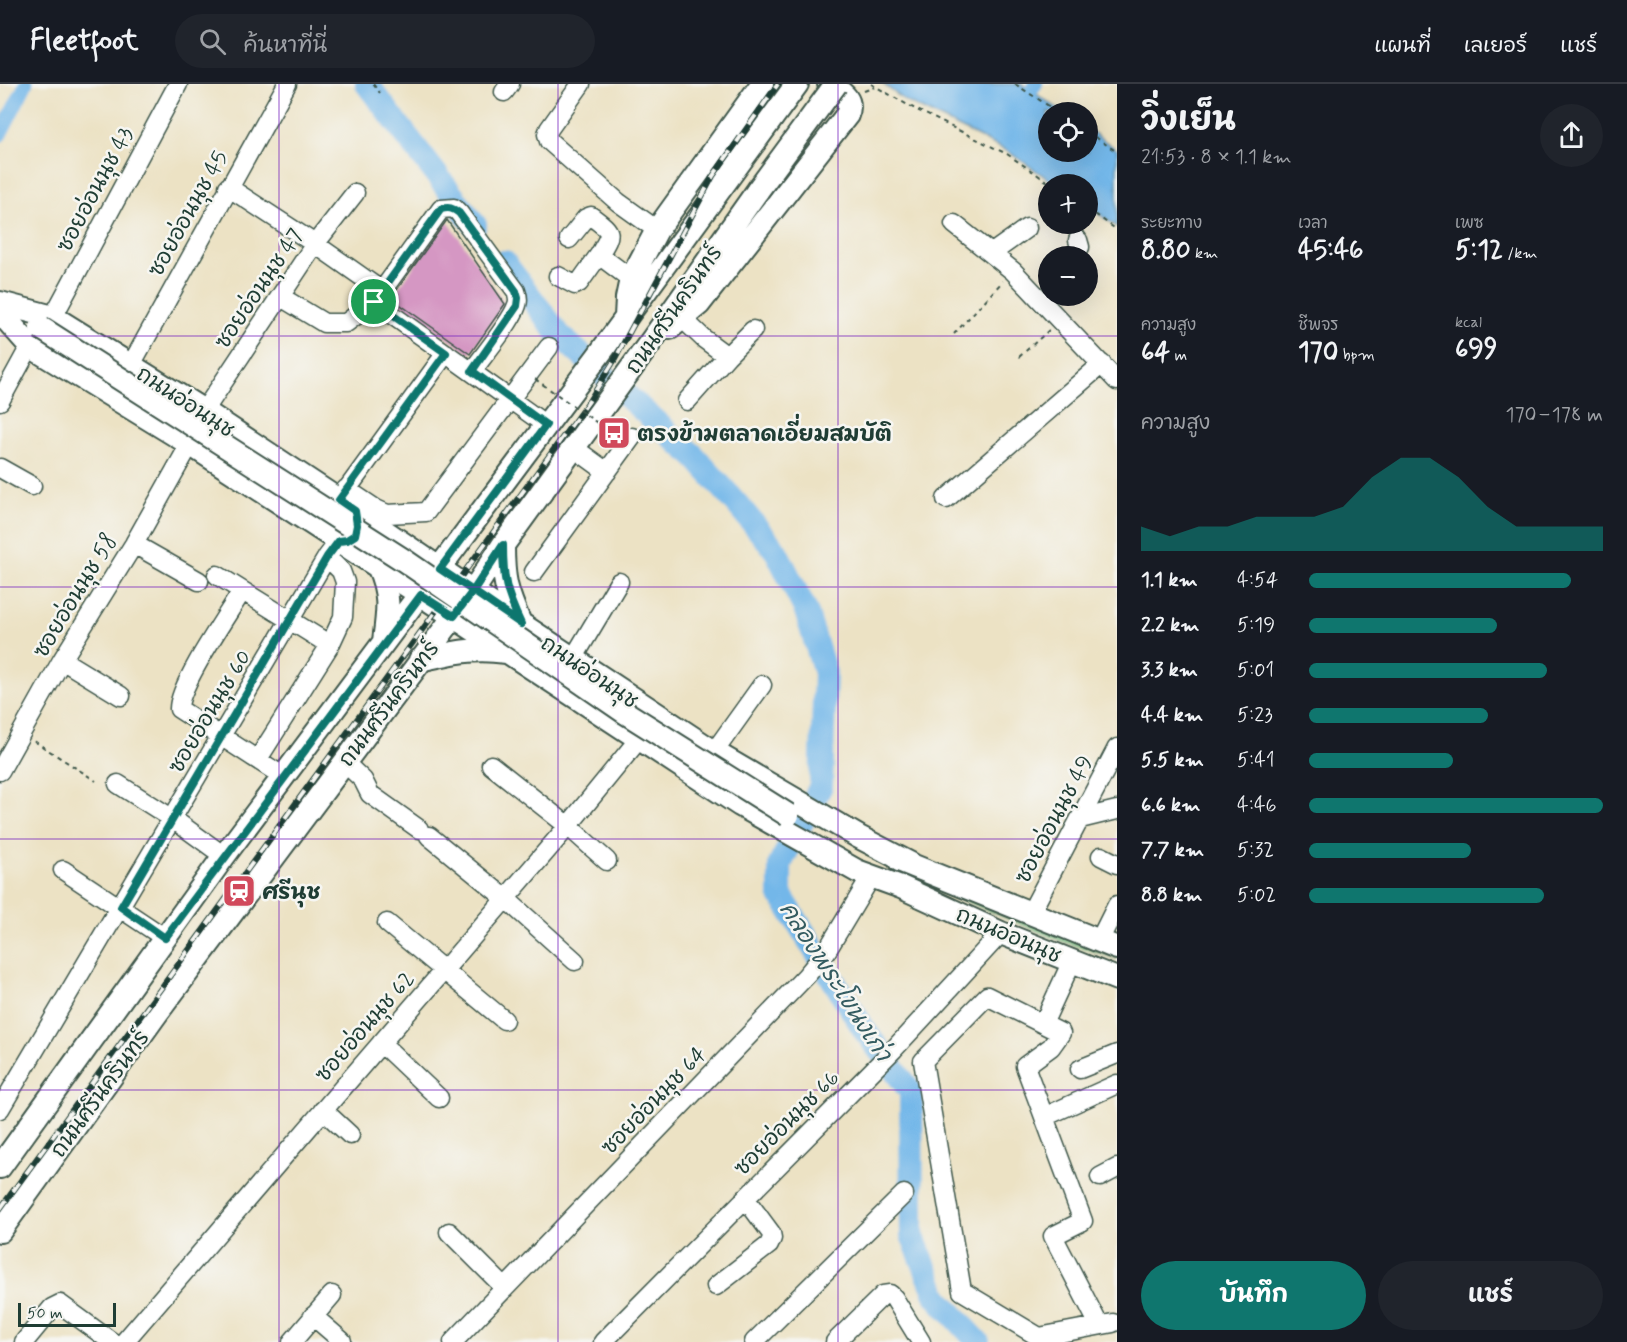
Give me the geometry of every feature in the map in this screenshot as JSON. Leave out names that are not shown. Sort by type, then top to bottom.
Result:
[{"type":"main road","points":[[626,319],[631,279],[657,230],[762,84]]},
{"type":"main road","name":"ถนนศรีนครินทร์","points":[[0,1167],[224,856],[626,319],[797,84]]},
{"type":"main road","points":[[652,340],[683,319],[699,304],[847,115],[850,103],[846,96],[829,84]]},
{"type":"main road","name":"ถนนศรีนครินทร์","points":[[0,1231],[157,1013],[473,591],[503,545],[836,84]]},
{"type":"main road","name":"ถนนอ่อนนุช","points":[[0,304],[405,561],[706,765],[829,839],[901,887]]},
{"type":"main road","name":"ถนนอ่อนนุช","points":[[0,312],[130,365],[347,500],[440,569],[714,752],[911,864]]},
{"type":"main road","name":"ถนนอ่อนนุช","points":[[41,330],[190,444],[333,549],[378,566],[740,804],[843,864],[871,877],[901,887],[1000,933],[1117,979]]},
{"type":"main road","points":[[333,549],[355,535],[357,525],[347,500]]},
{"type":"main road","points":[[398,540],[428,549],[443,544],[475,522]]},
{"type":"main road","points":[[503,545],[503,577],[521,624]]},
{"type":"main road","points":[[378,566],[386,582],[389,607],[384,643]]},
{"type":"main road","points":[[420,660],[456,651],[484,648],[506,652]]},
{"type":"main road","points":[[547,679],[542,668],[543,659],[550,654],[568,656]]},
{"type":"main road","name":"ถนนอ่อนนุช","points":[[829,839],[911,864],[1108,944]]},
{"type":"street","name":"ซอยอ่อนนุช 43","points":[[0,401],[178,84]]},
{"type":"street","name":"ซอยอ่อนนุช 45","points":[[130,365],[287,84]]},
{"type":"street","points":[[581,84],[549,129],[547,134],[549,141],[618,202],[657,230]]},
{"type":"street","points":[[228,188],[315,244],[446,353],[546,425]]},
{"type":"street","name":"ซอยอ่อนนุช 47","points":[[204,411],[315,244],[355,193]]},
{"type":"street","points":[[281,297],[324,323],[346,322],[378,297],[441,209],[454,208],[516,291],[518,298],[517,306],[509,320],[472,371]]},
{"type":"street","points":[[558,276],[571,284],[579,283],[610,237],[609,232],[591,216],[586,218],[569,239]]},
{"type":"street","points":[[954,224],[1013,271],[1038,286]]},
{"type":"street","points":[[992,253],[1027,228]]},
{"type":"street","points":[[600,255],[631,279]]},
{"type":"street","points":[[1052,306],[1060,320],[1117,381]]},
{"type":"street","points":[[683,319],[727,356]]},
{"type":"street","points":[[687,401],[753,330]]},
{"type":"street","points":[[446,353],[347,500],[393,515],[426,512],[549,347]]},
{"type":"street","points":[[946,499],[1102,364]]},
{"type":"street","points":[[534,572],[607,472],[628,439]]},
{"type":"street","name":"ซอยอ่อนนุช 58","points":[[0,771],[62,660],[134,544],[190,444]]},
{"type":"street","points":[[574,448],[607,472]]},
{"type":"street","points":[[0,468],[32,486]]},
{"type":"street","points":[[134,544],[199,581]]},
{"type":"street","points":[[258,759],[330,645],[343,617],[345,582],[333,549]]},
{"type":"street","name":"ซอยอ่อนนุช 60","points":[[0,1109],[333,549]]},
{"type":"street","points":[[217,575],[330,645]]},
{"type":"street","points":[[568,656],[620,582]]},
{"type":"street","points":[[242,591],[191,676],[179,701],[179,709],[284,777]]},
{"type":"street","points":[[62,660],[121,696]]},
{"type":"street","points":[[714,752],[762,685]]},
{"type":"street","name":"ซอยอ่อนนุช 62","points":[[124,1342],[568,826],[639,739]]},
{"type":"street","name":"ซอยอ่อนนุช 49","points":[[1031,912],[1117,749]]},
{"type":"street","points":[[344,762],[363,780],[370,794],[424,832],[505,898],[575,960]]},
{"type":"street","points":[[491,765],[568,826],[607,861]]},
{"type":"street","points":[[118,784],[173,819],[224,856]]},
{"type":"street","points":[[1080,819],[1117,810]]},
{"type":"street","points":[[63,870],[165,938]]},
{"type":"street","name":"ซอยอ่อนนุช 64","points":[[453,1342],[806,976],[826,952],[871,877]]},
{"type":"street","points":[[1108,944],[1117,905]]},
{"type":"street","points":[[387,923],[504,1020]]},
{"type":"street","name":"ซอยอ่อนนุช 66","points":[[603,1342],[894,1049],[1000,933]]},
{"type":"street","points":[[1043,1024],[1072,961]]},
{"type":"street","points":[[987,996],[1061,1033],[1051,1047],[1025,1066],[1044,1117],[1083,1221],[1053,1236],[1106,1324],[1039,1337],[962,1291],[923,1061],[987,996]]},
{"type":"street","points":[[381,1043],[439,1098]]},
{"type":"street","points":[[1080,1069],[1117,1054]]},
{"type":"street","points":[[1044,1117],[1117,1084]]},
{"type":"street","points":[[323,1110],[350,1135]]},
{"type":"street","points":[[1100,1176],[1117,1168]]},
{"type":"street","points":[[754,1342],[904,1194]]},
{"type":"street","points":[[717,1286],[769,1245],[772,1238],[771,1233],[745,1198]]},
{"type":"street","points":[[449,1232],[505,1288]]},
{"type":"street","points":[[834,1342],[883,1295],[890,1294],[921,1342]]},
{"type":"street","points":[[292,1342],[332,1295]]},
{"type":"street","points":[[24,1342],[52,1308],[60,1304],[112,1342]]},
{"type":"street","points":[[314,1316],[342,1341]]},
{"type":"path","points":[[373,84],[380,93]]},
{"type":"path","points":[[871,84],[915,109],[1007,154],[1038,175]]},
{"type":"path","points":[[1015,84],[1043,102]]},
{"type":"path","points":[[1098,139],[1117,152]]},
{"type":"path","points":[[1098,216],[1117,230]]},
{"type":"path","points":[[954,334],[1013,271]]},
{"type":"path","points":[[1019,357],[1060,320]]},
{"type":"path","points":[[535,379],[628,439]]},
{"type":"path","points":[[21,733],[96,781]]},
{"type":"green space","points":[[897,868],[1117,959],[1061,941],[894,871]]},
{"type":"water","points":[[883,84],[1021,84],[1048,102],[1038,102],[1038,162],[1098,162],[1098,136],[1117,150],[1117,227],[1098,213],[1098,174],[1041,174],[1007,151],[907,102]]},
{"type":"building","points":[[447,220],[505,304],[470,354],[391,298]]},
{"type":"waterway","points":[[0,135],[26,84]]},
{"type":"waterway","name":"คลองพระโขนงเก่า","points":[[367,84],[475,225]]},
{"type":"waterway","points":[[1021,103],[1036,84]]},
{"type":"waterway","name":"คลองพระโขนงเก่า","points":[[504,262],[560,336],[695,457],[737,504],[776,551],[806,611],[825,673],[821,786],[780,864],[780,894],[865,1031],[911,1092],[912,1235],[937,1297],[978,1342]]},
{"type":"railway","points":[[0,1209],[589,401],[614,361],[713,176],[778,84]]},
{"type":"place","name":"ตรงข้ามตลาดเอี่ยมสมบัติ","points":[[614,433]]},
{"type":"place","name":"ศรีนุช","points":[[239,891]]},
{"type":"route","points":[[374,302],[441,209],[446,208],[454,208],[459,213],[516,291],[517,306],[472,371],[546,425],[440,569],[473,591],[503,545],[503,577],[521,624],[473,591],[454,616],[421,595],[165,938],[121,907],[327,557],[339,541],[347,540],[355,535],[357,525],[355,511],[339,500],[446,353],[374,302]]}]
